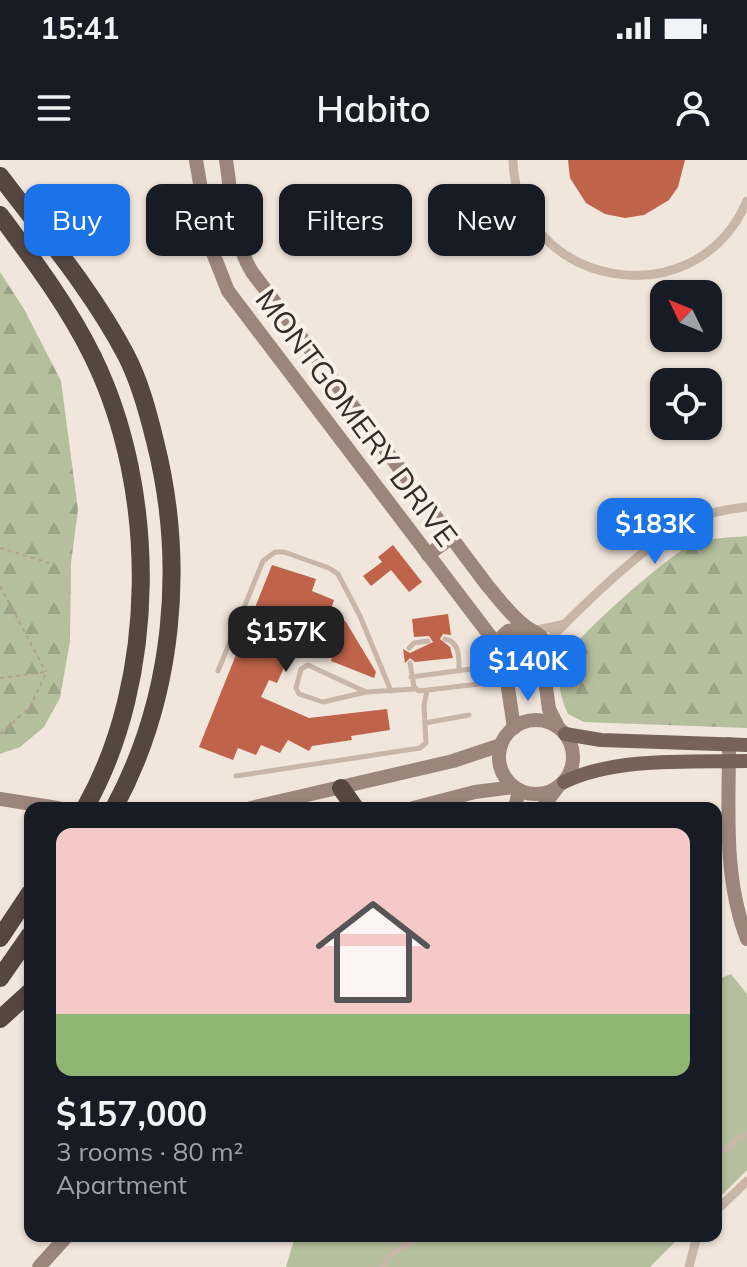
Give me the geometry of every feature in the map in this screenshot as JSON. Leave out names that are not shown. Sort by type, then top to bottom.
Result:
[{"type":"highway","points":[[0,176],[81,280],[128,358],[146,405],[162,472],[171,539],[172,585],[160,686],[145,741],[117,802]]},
{"type":"highway","points":[[0,215],[74,320],[95,360],[114,407],[135,500],[140,546],[140,598],[135,652],[126,700],[110,751],[88,802]]},
{"type":"highway","points":[[341,788],[351,802]]},
{"type":"highway","points":[[0,938],[24,902]]},
{"type":"highway","points":[[0,978],[24,944]]},
{"type":"highway","points":[[0,1019],[24,997]]},
{"type":"main road","points":[[562,730],[601,740],[747,745]]},
{"type":"main road","points":[[561,785],[581,773],[613,765],[747,761]]},
{"type":"street","name":"MONTGOMERY DRIVE","points":[[196,160],[211,248],[228,291],[496,649]]},
{"type":"street","name":"MONTGOMERY DRIVE","points":[[226,160],[244,259],[487,585],[530,630]]},
{"type":"street","points":[[513,160],[516,189],[536,227],[556,249],[598,270],[613,273],[665,274],[685,267],[710,253],[728,236],[747,201]]},
{"type":"street","points":[[545,644],[641,556],[689,522],[709,513],[747,507]]},
{"type":"street","points":[[428,555],[452,537]]},
{"type":"street","points":[[543,666],[530,677],[514,678],[500,667],[496,649],[508,631],[565,624]]},
{"type":"street","points":[[530,630],[545,644],[543,666],[549,709],[573,752],[573,763],[547,802]]},
{"type":"street","points":[[506,674],[514,728]]},
{"type":"street","points":[[278,802],[453,761],[501,745],[514,728],[524,722],[536,720],[562,730]]},
{"type":"street","points":[[729,744],[732,884],[747,939]]},
{"type":"street","points":[[501,745],[501,768],[516,788],[515,802]]},
{"type":"street","points":[[436,802],[475,792],[516,788],[538,794],[561,785]]},
{"type":"street","points":[[0,799],[24,803]]},
{"type":"street","points":[[722,1205],[747,1181]]},
{"type":"street","points":[[39,1267],[62,1242]]},
{"type":"street","points":[[689,1267],[695,1242]]},
{"type":"lane","points":[[218,671],[263,561],[275,552],[284,552],[338,574],[360,616],[391,691]]},
{"type":"lane","points":[[445,639],[456,646],[459,671]]},
{"type":"lane","points":[[409,648],[414,643],[428,641]]},
{"type":"lane","points":[[411,677],[459,671],[478,665],[496,649]]},
{"type":"lane","points":[[410,663],[415,689]]},
{"type":"lane","points":[[366,692],[308,665],[301,669],[296,688],[299,694],[323,702],[366,692],[427,691],[479,684],[506,674]]},
{"type":"lane","points":[[236,776],[420,748],[426,743],[427,691]]},
{"type":"lane","points":[[425,723],[469,715]]},
{"type":"lane","points":[[722,1152],[747,1132]]},
{"type":"lane","points":[[382,1267],[390,1255],[411,1242]]},
{"type":"path","points":[[0,548],[56,565]]},
{"type":"path","points":[[0,586],[46,672]]},
{"type":"path","points":[[0,678],[46,672]]},
{"type":"path","points":[[0,734],[30,707],[46,672]]},
{"type":"green space","points":[[0,272],[24,309],[61,381],[78,510],[71,563],[70,641],[60,698],[44,727],[20,747],[0,754]]},
{"type":"green space","points":[[747,536],[747,728],[584,722],[568,714],[560,690],[560,666],[598,621],[663,564],[692,544]]},
{"type":"green space","points":[[731,974],[747,994],[747,1170],[722,1195],[722,978]]},
{"type":"green space","points":[[293,1242],[675,1242],[650,1267],[286,1267]]},
{"type":"building","points":[[568,160],[685,160],[678,187],[669,200],[644,215],[625,218],[605,214],[586,203],[570,178]]},
{"type":"building","points":[[393,545],[422,582],[409,592],[391,570],[371,586],[363,576],[382,562],[378,557]]},
{"type":"building","points":[[272,565],[316,579],[312,591],[334,600],[331,609],[346,622],[376,672],[374,678],[331,661],[333,653],[287,633],[279,655],[288,659],[277,683],[269,680],[261,697],[309,718],[387,709],[390,730],[312,746],[309,751],[288,740],[280,753],[261,745],[256,755],[238,748],[233,760],[199,747]]},
{"type":"building","points":[[448,614],[451,635],[443,634],[440,639],[450,647],[453,658],[415,662],[410,658],[405,663],[403,649],[410,653],[433,642],[429,636],[414,637],[412,619]]}]
